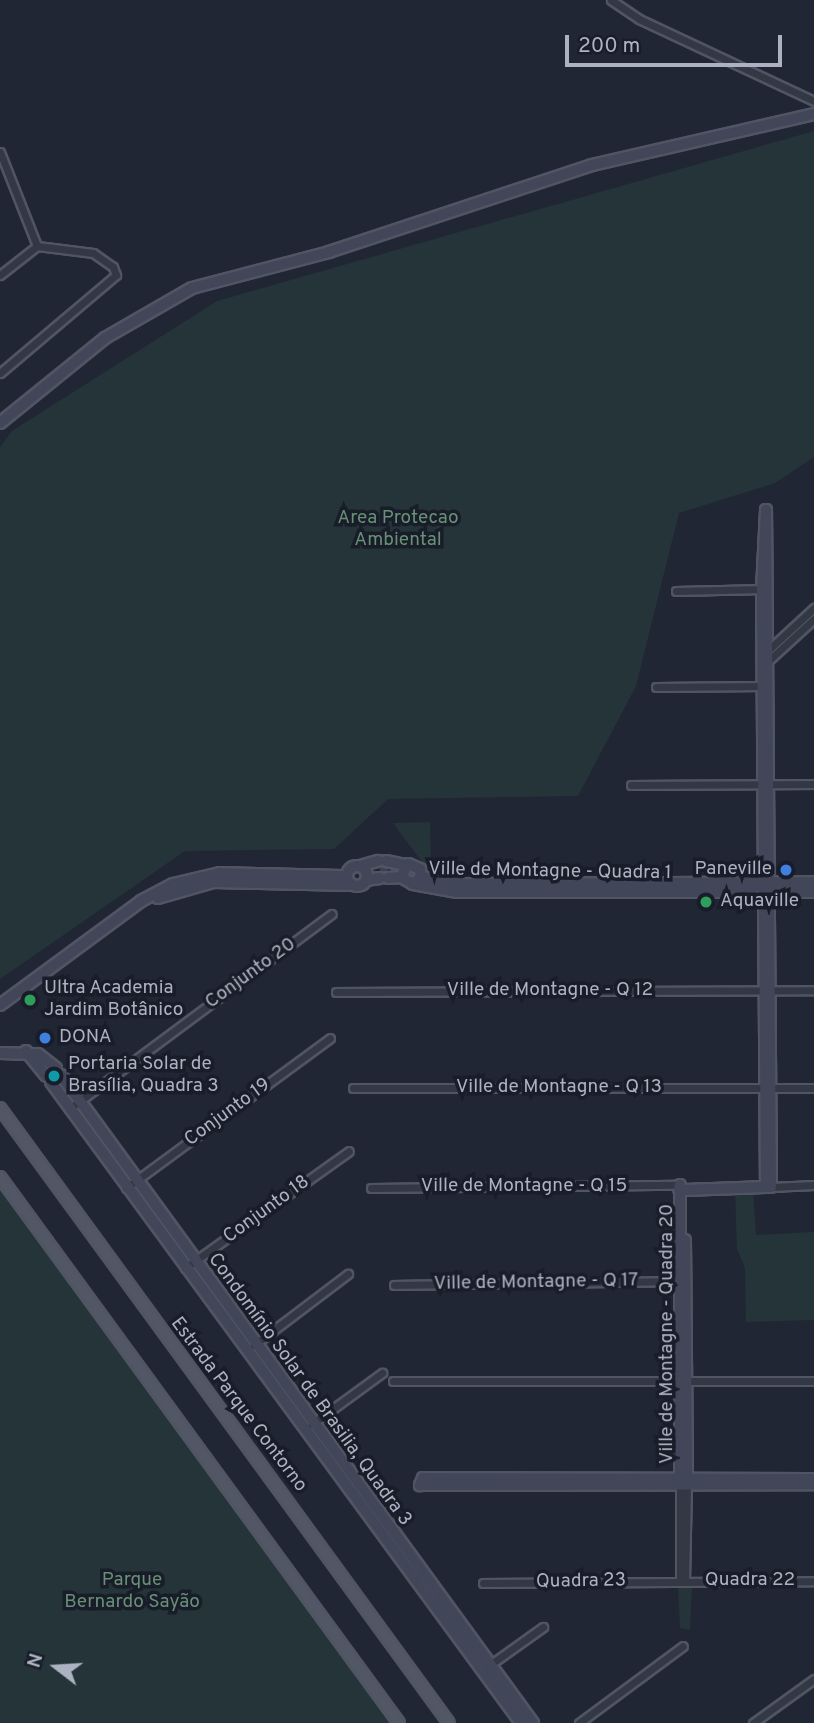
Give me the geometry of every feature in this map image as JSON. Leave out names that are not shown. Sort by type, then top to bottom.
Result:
[{"type":"main road","name":"Estrada Parque Contorno","points":[[0,1108],[449,1723]]},
{"type":"main road","points":[[0,1177],[399,1723]]},
{"type":"street","points":[[611,0],[639,19],[814,101]]},
{"type":"street","points":[[0,423],[105,338],[192,288],[329,252],[592,165],[814,114]]},
{"type":"street","points":[[0,152],[37,246]]},
{"type":"street","points":[[0,174],[7,168]]},
{"type":"street","points":[[0,275],[37,246],[66,246],[93,253],[113,267],[116,275],[111,283],[0,373]]},
{"type":"street","points":[[766,514],[770,1186],[814,1185]]},
{"type":"street","points":[[677,590],[766,589]]},
{"type":"street","points":[[766,657],[814,608]]},
{"type":"street","points":[[766,657],[814,620]]},
{"type":"street","points":[[656,687],[766,686]]},
{"type":"street","points":[[631,785],[814,784]]},
{"type":"street","points":[[0,1005],[126,913],[203,883],[349,880],[366,878],[383,871],[402,871],[417,881],[418,866],[402,871],[383,871],[353,866],[349,880]]},
{"type":"street","points":[[360,866],[366,878]]},
{"type":"street","name":"Ville de Montagne - Quadra 1","points":[[417,881],[526,888],[767,888]]},
{"type":"street","points":[[767,888],[814,882]]},
{"type":"street","points":[[767,888],[814,892]]},
{"type":"street","name":"Conjunto 20","points":[[69,1108],[332,914]]},
{"type":"street","name":"Ville de Montagne - Q 12","points":[[336,992],[814,990]]},
{"type":"street","name":"Conjunto 19","points":[[126,1188],[330,1038]]},
{"type":"street","points":[[0,1053],[25,1051]]},
{"type":"street","name":"Condomínio Solar de Brasilia, Quadra 3","points":[[25,1051],[46,1058],[58,1072],[135,1182],[246,1352],[309,1427]]},
{"type":"street","name":"Condomínio Solar de Brasilia, Quadra 3","points":[[25,1051],[49,1079],[126,1188],[255,1345],[309,1427],[404,1557],[533,1723]]},
{"type":"street","name":"Ville de Montagne - Q 13","points":[[353,1088],[814,1088]]},
{"type":"street","name":"Conjunto 18","points":[[190,1265],[348,1151]]},
{"type":"street","name":"Ville de Montagne - Quadra 20","points":[[683,1482],[681,1187],[770,1186]]},
{"type":"street","name":"Ville de Montagne - Q 15","points":[[372,1188],[681,1187]]},
{"type":"street","points":[[246,1352],[348,1274]]},
{"type":"street","name":"Ville de Montagne - Q 17","points":[[394,1285],[682,1281]]},
{"type":"street","points":[[309,1427],[382,1373]]},
{"type":"street","points":[[393,1381],[814,1381]]},
{"type":"street","points":[[421,1479],[422,1486],[683,1482],[682,1581]]},
{"type":"street","name":"Ville de Montagne - Quadra 20","points":[[683,1482],[814,1479]]},
{"type":"street","name":"Ville de Montagne - Quadra 20","points":[[683,1482],[814,1484]]},
{"type":"street","name":"Quadra 22","points":[[682,1581],[814,1581]]},
{"type":"street","name":"Quadra 23","points":[[483,1583],[682,1581]]},
{"type":"street","points":[[487,1667],[543,1627]]},
{"type":"street","points":[[579,1723],[683,1646]]},
{"type":"street","name":"Condomínio Solar de Brasilia, Quadra 3","points":[[487,1667],[521,1723]]},
{"type":"street","points":[[753,1723],[814,1679]]},
{"type":"green space","name":"Area Protecao Ambiental","points":[[814,131],[814,457],[775,483],[679,513],[636,686],[578,796],[388,799],[334,849],[185,851],[0,979],[0,447],[12,431],[217,301]]},
{"type":"green space","points":[[430,822],[431,874],[393,823]]},
{"type":"green space","name":"Parque Bernardo Sayão","points":[[0,1183],[158,1404],[390,1723],[0,1723]]},
{"type":"green space","points":[[753,1189],[756,1235],[814,1232],[814,1320],[746,1322],[745,1268],[737,1249],[735,1190]]},
{"type":"green space","points":[[692,1587],[690,1630],[680,1628],[678,1588]]},
{"type":"tunnel","points":[[380,873],[388,872]]},
{"type":"place","name":"Paneville","points":[[786,870]]},
{"type":"place","name":"Aquaville","points":[[706,902]]},
{"type":"place","name":"Ultra Academia Jardim Botânico","points":[[30,1000]]},
{"type":"place","name":"DONA","points":[[45,1038]]},
{"type":"place","name":"Portaria Solar de Brasília, Quadra 3","points":[[54,1076]]}]
